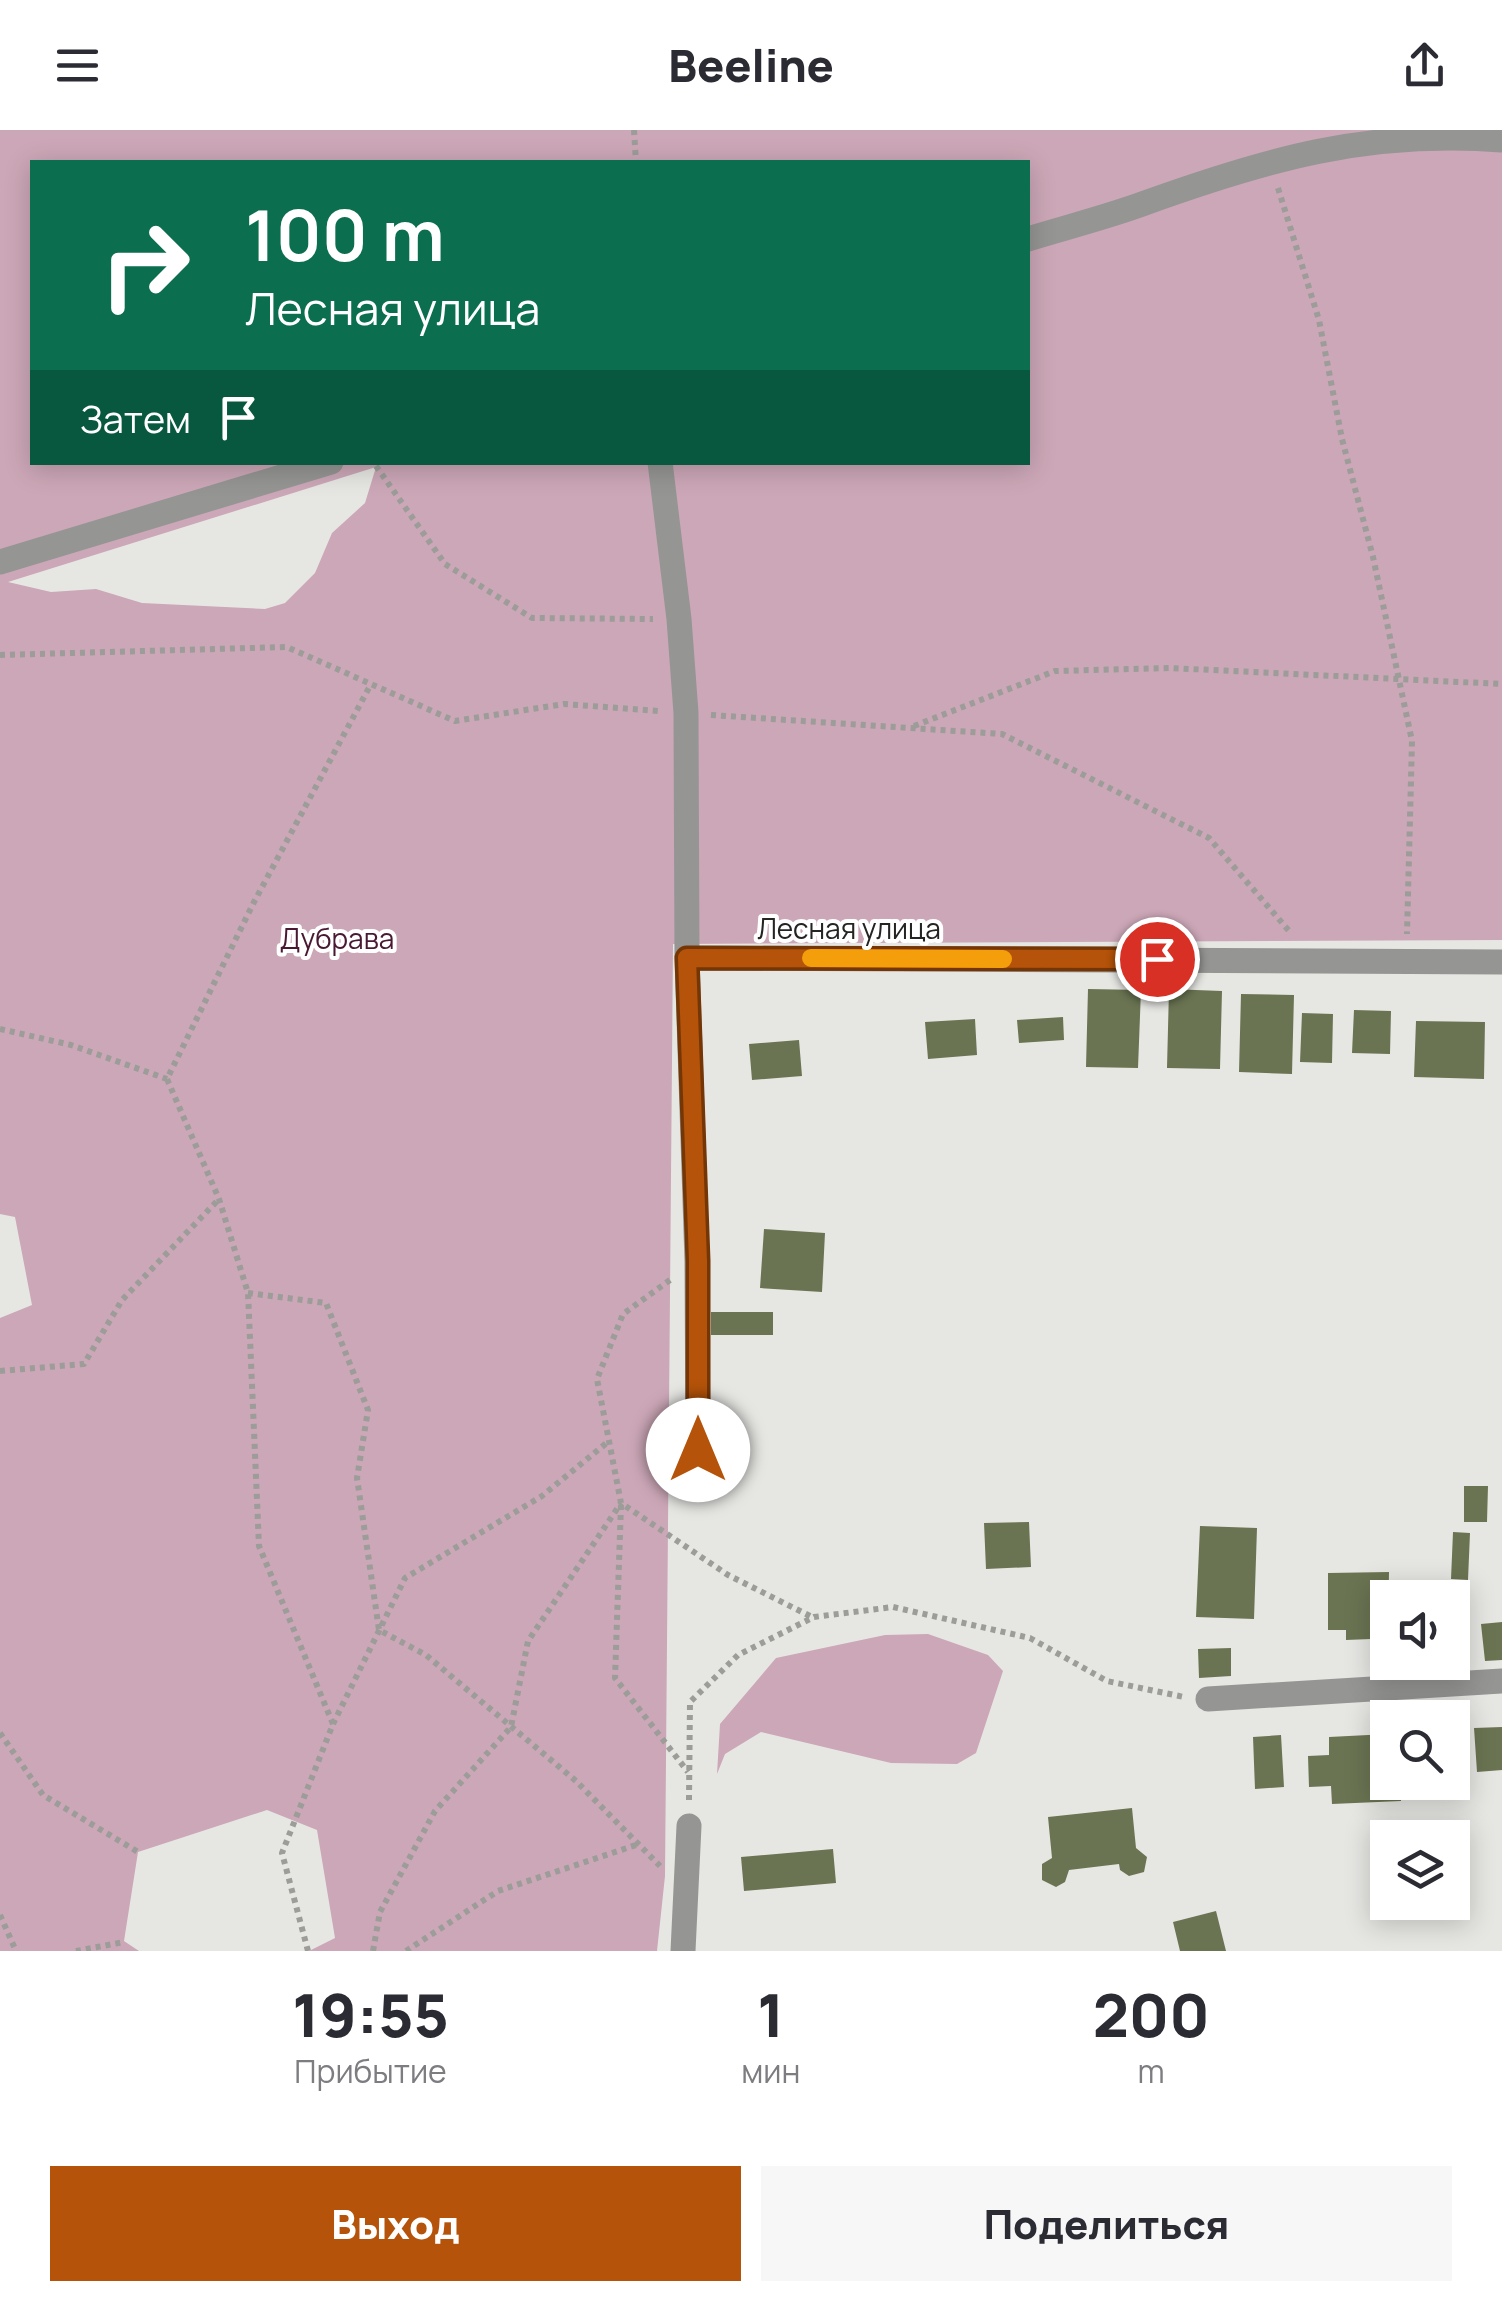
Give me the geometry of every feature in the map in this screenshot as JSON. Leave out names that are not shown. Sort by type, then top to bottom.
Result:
[{"type":"street","points":[[1030,238],[1140,205],[1268,157],[1332,141],[1394,134],[1502,140]]},
{"type":"street","points":[[0,562],[320,465]]},
{"type":"street","points":[[660,465],[686,713],[687,958],[698,1261],[698,1450]]},
{"type":"street","name":"Лесная улица","points":[[687,958],[1502,962]]},
{"type":"street","points":[[1208,1698],[1502,1681]]},
{"type":"street","points":[[684,1951],[689,1826]]},
{"type":"path","points":[[634,130],[636,160]]},
{"type":"path","points":[[1268,157],[1319,320],[1342,440],[1373,557],[1412,741],[1407,961]]},
{"type":"path","points":[[376,466],[445,564],[532,618],[679,620]]},
{"type":"path","points":[[909,728],[1055,671],[1170,668],[1502,684]]},
{"type":"path","points":[[167,1080],[253,904],[371,684]]},
{"type":"path","points":[[0,1028],[71,1045],[167,1080],[219,1199],[248,1293],[259,1546],[333,1724]]},
{"type":"path","points":[[0,1370],[84,1364],[122,1300],[219,1199]]},
{"type":"path","points":[[688,1772],[615,1678],[621,1503],[597,1379],[623,1314],[698,1261]]},
{"type":"path","points":[[248,1293],[326,1303],[368,1410],[358,1478],[379,1630]]},
{"type":"path","points":[[308,1951],[282,1853],[333,1724],[405,1578],[542,1496],[609,1441]]},
{"type":"path","points":[[621,1503],[728,1575],[814,1617]]},
{"type":"path","points":[[372,1951],[380,1912],[435,1811],[512,1727],[528,1642],[621,1503]]},
{"type":"path","points":[[689,1826],[690,1702],[738,1655],[814,1617],[893,1607],[1030,1638],[1107,1681],[1166,1696],[1208,1698]]},
{"type":"path","points":[[379,1630],[426,1655],[576,1781],[686,1892]]},
{"type":"path","points":[[0,1733],[43,1795],[138,1852]]},
{"type":"path","points":[[406,1951],[498,1890],[636,1845]]},
{"type":"path","points":[[0,1915],[16,1951]]},
{"type":"path","points":[[76,1951],[124,1942]]},
{"type":"green space","name":"Дубрава","points":[[0,130],[1502,130],[1502,940],[673,944],[665,1876],[657,1951],[309,1951],[335,1938],[317,1830],[267,1810],[138,1852],[124,1941],[139,1951],[0,1951],[0,1318],[32,1305],[15,1217],[0,1214]],"holes":[[[376,467],[365,503],[332,533],[315,573],[285,603],[265,609],[142,603],[96,589],[51,592],[8,582]]]},
{"type":"green space","points":[[928,1634],[988,1655],[1003,1671],[976,1753],[957,1764],[891,1763],[761,1732],[725,1754],[717,1774],[720,1724],[776,1658],[885,1635]]},
{"type":"building","points":[[1088,989],[1141,990],[1138,1068],[1086,1067]]},
{"type":"building","points":[[1169,989],[1222,991],[1220,1069],[1167,1068]]},
{"type":"building","points":[[1241,994],[1294,995],[1292,1074],[1239,1072]]},
{"type":"building","points":[[1354,1010],[1391,1011],[1390,1054],[1352,1053]]},
{"type":"building","points":[[1302,1013],[1333,1014],[1332,1063],[1300,1062]]},
{"type":"building","points":[[1063,1017],[1064,1040],[1019,1043],[1017,1020]]},
{"type":"building","points":[[975,1019],[977,1055],[928,1059],[925,1022]]},
{"type":"building","points":[[1416,1021],[1485,1022],[1484,1079],[1414,1077]]},
{"type":"building","points":[[799,1040],[802,1076],[752,1080],[749,1044]]},
{"type":"building","points":[[764,1229],[825,1233],[822,1292],[760,1288]]},
{"type":"building","points":[[711,1312],[773,1312],[773,1335],[711,1335]]},
{"type":"building","points":[[1464,1486],[1488,1486],[1487,1522],[1464,1522]]},
{"type":"building","points":[[1029,1522],[1031,1567],[986,1569],[984,1523]]},
{"type":"building","points":[[1200,1526],[1257,1528],[1254,1619],[1196,1617]]},
{"type":"building","points":[[1453,1532],[1470,1533],[1468,1580],[1451,1579]]},
{"type":"building","points":[[1389,1572],[1389,1580],[1370,1580],[1370,1639],[1346,1640],[1346,1630],[1328,1630],[1328,1573]]},
{"type":"building","points":[[1502,1622],[1502,1660],[1485,1661],[1481,1624]]},
{"type":"building","points":[[1231,1648],[1231,1676],[1199,1678],[1198,1649]]},
{"type":"building","points":[[1502,1727],[1502,1770],[1477,1772],[1474,1728]]},
{"type":"building","points":[[1281,1735],[1284,1787],[1255,1789],[1253,1737]]},
{"type":"building","points":[[1370,1735],[1370,1800],[1401,1801],[1332,1804],[1331,1786],[1309,1787],[1308,1756],[1329,1755],[1329,1737]]},
{"type":"building","points":[[1132,1808],[1136,1848],[1147,1857],[1144,1872],[1129,1876],[1120,1870],[1119,1864],[1069,1870],[1065,1882],[1056,1887],[1042,1880],[1042,1864],[1052,1858],[1048,1817]]},
{"type":"building","points":[[833,1849],[836,1883],[744,1891],[741,1857]]},
{"type":"building","points":[[1216,1911],[1226,1951],[1180,1951],[1173,1922]]},
{"type":"slow traffic","points":[[811,958],[1003,959]]},
{"type":"route","points":[[698,1450],[698,1261],[687,958],[1157,959]]}]
